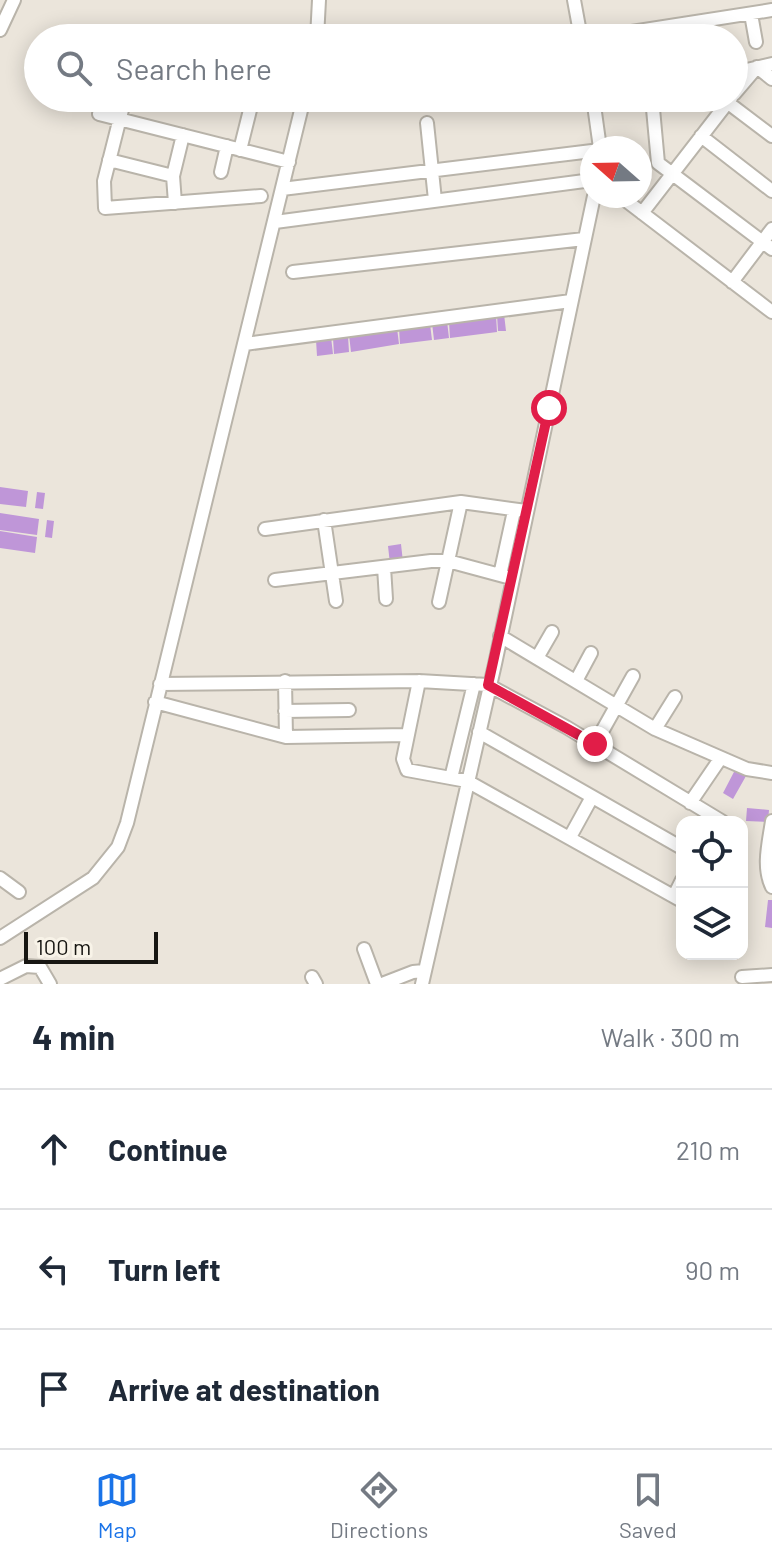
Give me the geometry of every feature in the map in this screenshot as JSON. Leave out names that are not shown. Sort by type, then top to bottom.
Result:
[{"type":"street","points":[[0,30],[14,0]]},
{"type":"street","points":[[318,24],[319,0]]},
{"type":"street","points":[[574,0],[578,24]]},
{"type":"street","points":[[689,24],[772,10]]},
{"type":"street","points":[[751,14],[756,42]]},
{"type":"street","points":[[748,69],[772,64]]},
{"type":"street","points":[[757,67],[772,79]]},
{"type":"street","points":[[748,78],[757,67]]},
{"type":"street","points":[[121,112],[104,181],[105,208],[261,196]]},
{"type":"street","points":[[221,172],[248,112]]},
{"type":"street","points":[[0,938],[93,878],[118,847],[127,823],[301,112]]},
{"type":"street","points":[[595,112],[598,136]]},
{"type":"street","points":[[653,112],[658,163],[767,246]]},
{"type":"street","points":[[642,213],[720,112]]},
{"type":"street","points":[[746,112],[772,136]]},
{"type":"street","points":[[99,114],[289,162]]},
{"type":"street","points":[[427,123],[435,200]]},
{"type":"street","points":[[175,203],[173,176],[183,135]]},
{"type":"street","points":[[701,136],[772,191]]},
{"type":"street","points":[[282,189],[580,152]]},
{"type":"street","points":[[109,160],[173,176]]},
{"type":"street","points":[[275,222],[580,182]]},
{"type":"street","points":[[364,949],[380,984],[418,978],[479,732],[500,636],[506,576],[591,208]]},
{"type":"street","points":[[636,208],[772,312]]},
{"type":"street","points":[[732,282],[767,246],[772,229]]},
{"type":"street","points":[[293,272],[584,239]]},
{"type":"street","points":[[245,344],[571,301]]},
{"type":"street","points":[[265,529],[461,502],[520,511]]},
{"type":"street","points":[[439,602],[461,502]]},
{"type":"street","points":[[324,520],[336,601]]},
{"type":"street","points":[[275,580],[448,561],[506,576]]},
{"type":"street","points":[[384,567],[386,599]]},
{"type":"street","points":[[537,658],[552,632]]},
{"type":"street","points":[[500,636],[655,729],[694,744],[720,759],[747,769],[772,773]]},
{"type":"street","points":[[576,681],[591,653]]},
{"type":"street","points":[[595,744],[633,676]]},
{"type":"street","points":[[285,681],[286,737]]},
{"type":"street","points":[[160,684],[419,681],[488,685],[595,744],[713,816]]},
{"type":"street","points":[[419,681],[403,759],[407,770],[467,781],[676,898]]},
{"type":"street","points":[[451,778],[474,684]]},
{"type":"street","points":[[655,729],[675,697]]},
{"type":"street","points":[[155,702],[286,737],[407,735]]},
{"type":"street","points":[[285,711],[349,710]]},
{"type":"street","points":[[479,732],[676,845]]},
{"type":"street","points":[[690,803],[720,759]]},
{"type":"street","points":[[570,837],[592,797]]},
{"type":"street","points":[[772,821],[767,856],[768,878],[772,886]]},
{"type":"street","points":[[0,879],[19,892]]},
{"type":"street","points":[[0,979],[33,965],[40,967],[50,984]]},
{"type":"street","points":[[742,977],[772,975]]},
{"type":"building","points":[[504,314],[506,331],[498,331],[497,315]]},
{"type":"building","points":[[496,315],[497,332],[450,338],[449,322]]},
{"type":"building","points":[[447,321],[449,338],[434,340],[432,323]]},
{"type":"building","points":[[430,324],[432,340],[400,344],[399,328]]},
{"type":"building","points":[[397,328],[399,344],[351,352],[349,335]]},
{"type":"building","points":[[348,336],[349,352],[334,354],[333,338]]},
{"type":"building","points":[[331,337],[333,354],[317,356],[316,340]]},
{"type":"building","points":[[0,487],[28,491],[26,507],[0,504]]},
{"type":"building","points":[[37,492],[45,493],[43,509],[35,508]]},
{"type":"building","points":[[0,513],[39,519],[37,535],[0,530]]},
{"type":"building","points":[[47,520],[54,521],[52,538],[45,537]]},
{"type":"building","points":[[0,531],[37,537],[35,553],[0,548]]},
{"type":"building","points":[[401,544],[403,562],[390,564],[388,546]]},
{"type":"building","points":[[735,770],[746,776],[733,799],[723,793]]},
{"type":"building","points":[[747,808],[769,810],[768,822],[748,821]]},
{"type":"building","points":[[768,900],[772,900],[772,928],[765,927]]},
{"type":"route","points":[[549,408],[488,685],[595,744]]}]
